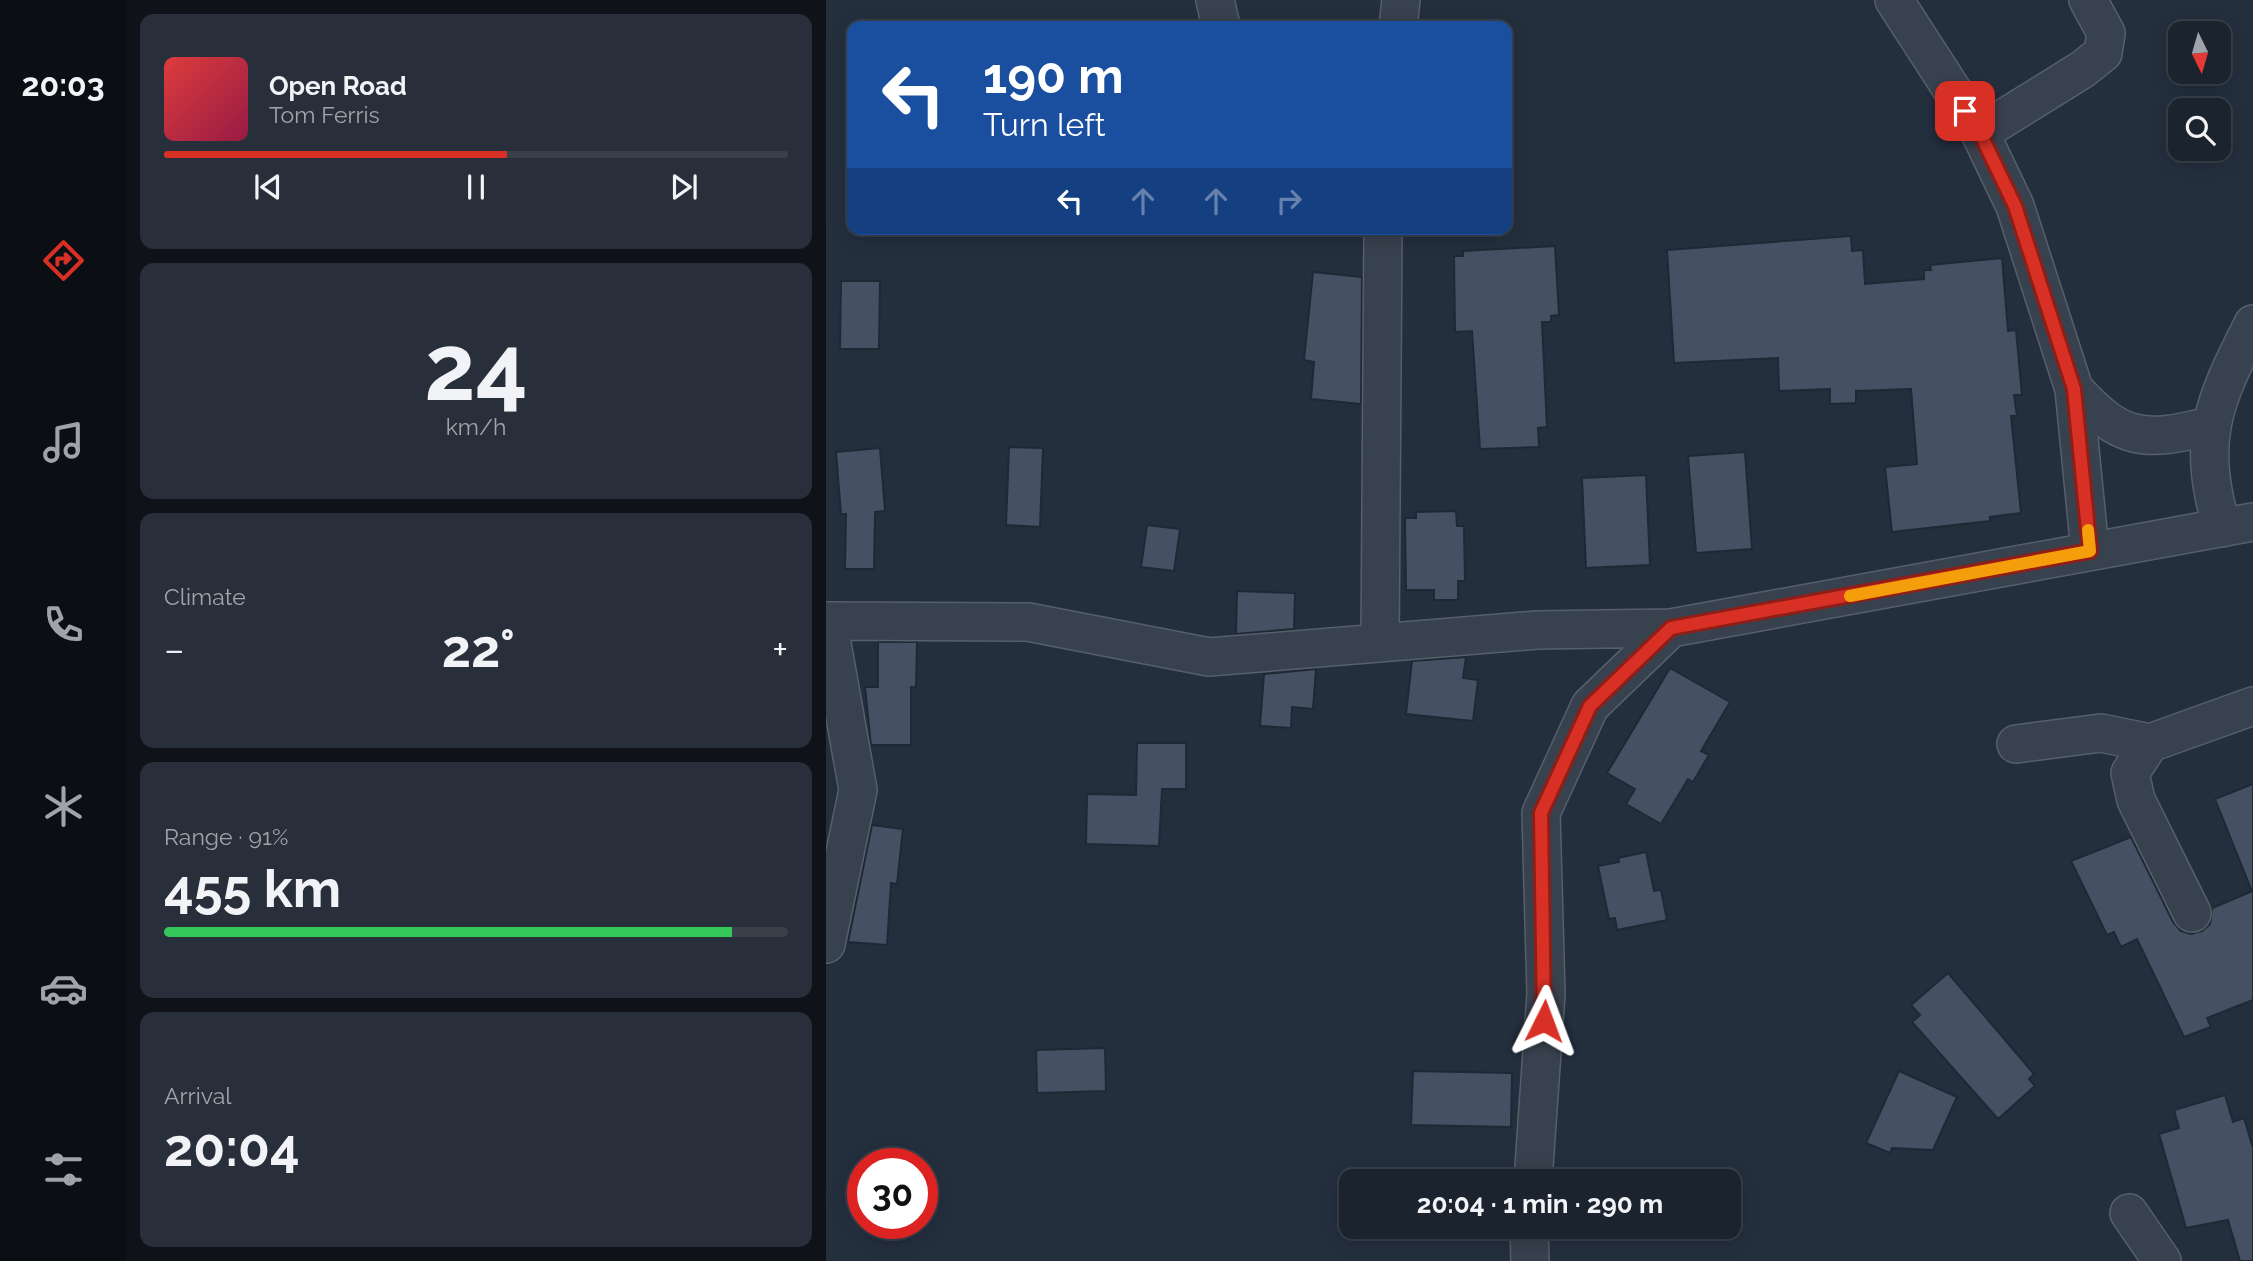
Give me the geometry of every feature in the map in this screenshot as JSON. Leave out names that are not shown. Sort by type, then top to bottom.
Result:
[{"type":"street","points":[[1215,0],[1220,21]]},
{"type":"street","points":[[1399,21],[1401,0]]},
{"type":"street","points":[[1894,0],[1980,133],[2015,206],[2074,389],[2090,551]]},
{"type":"street","points":[[1980,133],[2083,69],[2103,53],[2106,33],[2088,0]]},
{"type":"street","points":[[1380,643],[1383,235]]},
{"type":"street","points":[[2237,525],[2213,499],[2209,426],[2228,373],[2253,324]]},
{"type":"street","points":[[2074,389],[2099,417],[2122,430],[2143,435],[2176,435],[2209,426]]},
{"type":"street","points":[[826,944],[858,790],[827,620],[1028,622],[1209,657],[1537,631],[1671,628],[2237,525]]},
{"type":"street","points":[[1534,1169],[1546,994],[1541,813],[1590,706],[1671,628]]},
{"type":"street","points":[[2016,744],[2101,733],[2150,743],[2253,706]]},
{"type":"street","points":[[2150,743],[2130,773],[2136,800],[2192,913]]},
{"type":"street","points":[[2129,1213],[2162,1261]]},
{"type":"street","points":[[1529,1239],[1530,1261]]},
{"type":"building","points":[[1851,236],[1852,251],[1863,250],[1865,284],[1924,279],[1924,270],[1931,270],[1930,265],[2002,258],[2008,331],[2016,330],[2022,395],[2014,395],[2017,416],[2011,416],[2021,513],[1990,517],[1990,521],[1892,532],[1885,467],[1917,464],[1911,389],[1856,391],[1856,403],[1830,404],[1830,389],[1779,391],[1778,358],[1674,363],[1667,250]]},
{"type":"building","points":[[1555,246],[1559,315],[1551,316],[1551,322],[1542,322],[1547,427],[1538,428],[1539,447],[1480,449],[1472,331],[1455,332],[1454,256],[1463,256],[1463,251]]},
{"type":"building","points":[[1313,272],[1362,277],[1361,404],[1311,399],[1314,362],[1304,360]]},
{"type":"building","points":[[841,281],[880,281],[879,349],[840,349]]},
{"type":"building","points":[[1009,447],[1043,448],[1040,527],[1006,525]]},
{"type":"building","points":[[880,448],[885,511],[875,512],[874,569],[845,569],[846,514],[841,514],[836,452]]},
{"type":"building","points":[[1745,452],[1752,549],[1696,553],[1688,456]]},
{"type":"building","points":[[1646,475],[1650,565],[1586,568],[1582,478]]},
{"type":"building","points":[[1456,511],[1457,526],[1464,526],[1465,581],[1458,581],[1458,600],[1434,600],[1434,590],[1406,590],[1405,518],[1416,518],[1416,512]]},
{"type":"building","points":[[1147,525],[1180,529],[1174,571],[1141,567]]},
{"type":"building","points":[[1237,591],[1295,593],[1294,629],[1236,634]]},
{"type":"building","points":[[878,642],[917,642],[916,687],[911,687],[911,745],[871,745],[865,687],[878,687]]},
{"type":"building","points":[[1466,657],[1463,678],[1478,680],[1473,721],[1406,714],[1412,661]]},
{"type":"building","points":[[1670,668],[1730,702],[1701,751],[1709,755],[1693,782],[1688,779],[1661,824],[1626,804],[1635,789],[1607,773]]},
{"type":"building","points":[[1316,669],[1313,709],[1292,707],[1291,728],[1260,726],[1264,674]]},
{"type":"building","points":[[1137,743],[1186,743],[1186,789],[1162,789],[1159,846],[1086,844],[1087,794],[1136,795]]},
{"type":"building","points":[[2253,784],[2253,889],[2251,889],[2215,799]]},
{"type":"building","points":[[872,825],[903,829],[897,884],[891,883],[887,945],[848,942]]},
{"type":"building","points":[[2131,837],[2173,922],[2181,931],[2191,934],[2202,931],[2210,924],[2212,908],[2253,891],[2253,1000],[2207,1018],[2211,1027],[2184,1037],[2137,939],[2121,947],[2114,932],[2107,935],[2071,861]]},
{"type":"building","points":[[1646,852],[1654,891],[1661,890],[1667,920],[1617,930],[1615,918],[1609,919],[1598,866]]},
{"type":"building","points":[[1948,973],[2034,1074],[2029,1079],[2035,1086],[1998,1119],[1912,1022],[1920,1015],[1911,1005]]},
{"type":"building","points":[[1105,1048],[1106,1091],[1037,1093],[1036,1050]]},
{"type":"building","points":[[1413,1071],[1512,1073],[1511,1127],[1411,1125]]},
{"type":"building","points":[[1899,1071],[1957,1097],[1933,1150],[1892,1148],[1890,1153],[1866,1143]]},
{"type":"building","points":[[2225,1095],[2233,1122],[2244,1118],[2253,1148],[2253,1261],[2240,1261],[2228,1220],[2186,1228],[2159,1134],[2179,1128],[2174,1110]]},
{"type":"slow traffic","points":[[1850,596],[2090,551],[2088,530]]},
{"type":"route","points":[[1544,1021],[1546,994],[1541,813],[1590,706],[1671,628],[2090,551],[2074,389],[2015,206],[1980,133],[1965,111]]}]
